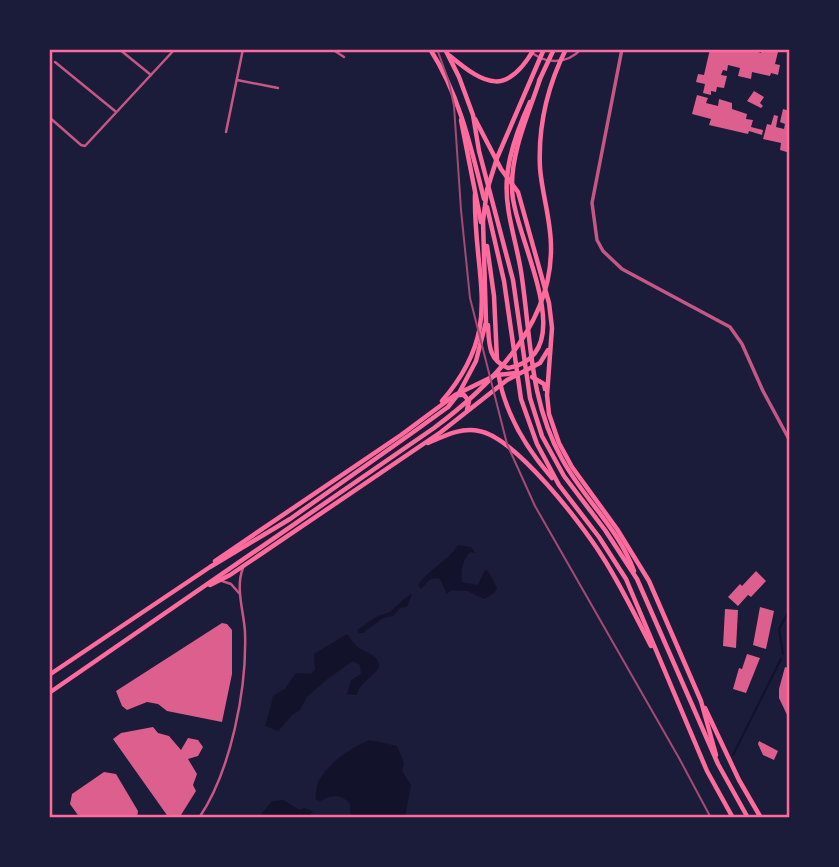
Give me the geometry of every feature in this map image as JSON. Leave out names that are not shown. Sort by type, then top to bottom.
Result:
[{"type":"main road","points":[[430,49],[467,128],[504,281],[521,399],[537,444],[559,485]]},
{"type":"main road","points":[[446,51],[470,74],[493,81],[506,80],[517,73],[534,49]]},
{"type":"main road","points":[[49,675],[210,567],[290,519],[448,407],[459,393],[476,361],[486,322],[483,221],[487,190],[544,49]]},
{"type":"main road","points":[[554,49],[514,142],[507,180],[507,203],[522,278],[536,392],[544,419],[563,461],[627,555],[718,764],[748,818]]},
{"type":"main road","points":[[49,692],[461,408],[503,363],[531,325],[548,279],[551,261],[549,218],[540,168],[544,111],[551,84],[566,49]]},
{"type":"main road","points":[[446,51],[459,77],[472,115],[513,279],[530,398],[542,436],[557,464],[637,579]]},
{"type":"main road","points":[[459,111],[480,210],[489,348],[499,365],[508,368],[524,363],[537,353],[545,333],[540,298],[513,202],[515,158],[540,79]]},
{"type":"main road","points":[[472,115],[501,169],[519,192],[549,303],[552,328],[547,395]]},
{"type":"main road","points":[[437,408],[468,366],[483,314],[476,248],[475,186]]},
{"type":"main road","points":[[483,221],[495,296],[497,361],[500,383],[508,407],[522,436],[599,537],[626,579],[707,771],[733,818]]},
{"type":"main road","points":[[200,589],[221,580],[244,565],[419,446],[496,387],[540,363],[547,354],[552,328]]},
{"type":"main road","points":[[210,567],[221,555],[312,497],[455,395],[496,375],[522,373],[537,379],[544,384],[559,443],[572,467],[622,537],[649,581],[701,701],[739,780],[761,818]]},
{"type":"main road","points":[[455,395],[464,395],[469,401],[470,406],[464,414]]},
{"type":"main road","points":[[419,446],[463,430],[479,430],[495,436],[507,445],[544,481],[601,554],[661,665]]},
{"type":"main road","points":[[602,517],[622,537]]},
{"type":"main road","points":[[701,701],[714,741],[718,764]]},
{"type":"street","points":[[120,49],[151,75]]},
{"type":"street","points":[[49,117],[85,146],[174,49]]},
{"type":"street","points":[[226,132],[243,49]]},
{"type":"street","points":[[332,49],[344,57]]},
{"type":"street","points":[[528,49],[536,56],[555,62],[569,59],[581,49]]},
{"type":"street","points":[[622,49],[592,203],[597,240],[603,251],[622,269],[730,327],[742,344],[790,441]]},
{"type":"street","points":[[55,62],[116,111]]},
{"type":"street","points":[[236,80],[278,88]]},
{"type":"street","points":[[199,818],[222,773],[242,692],[245,630],[240,576],[244,565]]},
{"type":"street","points":[[221,580],[231,584],[241,595]]},
{"type":"shaded area","points":[[458,545],[471,547],[475,553],[470,552],[465,559],[462,582],[478,585],[485,570],[488,571],[497,588],[494,593],[484,599],[467,591],[451,590],[447,594],[440,579],[429,581],[421,589],[418,585]]},
{"type":"shaded area","points":[[412,594],[407,607],[400,608],[393,616],[383,618],[363,633],[359,633],[357,630],[376,617],[390,612]]},
{"type":"shaded area","points":[[347,634],[358,647],[374,656],[379,665],[357,695],[347,694],[351,680],[361,674],[360,665],[353,661],[307,697],[300,710],[278,731],[265,726],[273,696],[285,689],[296,673],[311,674],[315,669],[314,654]]},
{"type":"shaded area","points":[[370,740],[397,746],[404,763],[402,771],[411,785],[405,818],[351,818],[350,804],[343,798],[332,796],[320,801],[315,799],[318,782],[328,768],[348,751]]},
{"type":"shaded area","points":[[283,800],[300,810],[304,808],[313,811],[308,818],[258,818],[272,801]]},
{"type":"building","points":[[710,49],[758,49],[761,53],[762,49],[766,49],[778,52],[775,64],[780,65],[778,75],[752,72],[751,79],[738,76],[740,68],[728,65],[727,71],[723,70],[721,75],[727,76],[724,88],[717,87],[716,92],[711,91],[711,95],[703,93],[705,84],[696,82],[698,74],[704,75]]},
{"type":"building","points":[[754,91],[764,97],[760,103],[763,106],[761,108],[747,101]]},
{"type":"building","points":[[697,95],[708,98],[706,103],[718,106],[719,99],[732,103],[732,109],[747,114],[746,119],[753,120],[751,127],[763,130],[762,135],[709,125],[711,119],[692,114]]},
{"type":"building","points":[[783,109],[790,111],[790,153],[780,150],[781,143],[763,139],[767,124],[771,125],[774,115],[778,116],[776,127],[784,129],[785,124],[780,122]]},
{"type":"building","points":[[756,571],[766,581],[738,606],[728,597]]},
{"type":"building","points":[[760,607],[774,611],[766,649],[753,645]]},
{"type":"building","points":[[725,609],[738,610],[736,648],[723,646]]},
{"type":"building","points":[[222,623],[232,630],[232,674],[222,722],[167,711],[158,704],[147,702],[127,710],[122,706],[116,691]]},
{"type":"building","points":[[747,654],[760,658],[746,693],[733,689],[739,668],[742,669]]},
{"type":"building","points":[[785,667],[790,669],[790,721],[779,698]]},
{"type":"building","points":[[153,727],[158,733],[169,736],[181,750],[188,738],[198,740],[203,747],[198,756],[188,759],[197,774],[193,785],[196,791],[181,815],[174,818],[169,818],[113,739],[121,733]]},
{"type":"building","points":[[759,741],[778,751],[774,760],[763,755]]},
{"type":"building","points":[[104,772],[116,774],[138,811],[137,818],[80,818],[70,804],[72,794]]},
{"type":"waterway","points":[[783,654],[779,629],[788,613]]},
{"type":"waterway","points":[[733,755],[781,659]]},
{"type":"railway","points":[[437,49],[454,106],[470,298],[507,444],[535,506],[711,818]]}]
